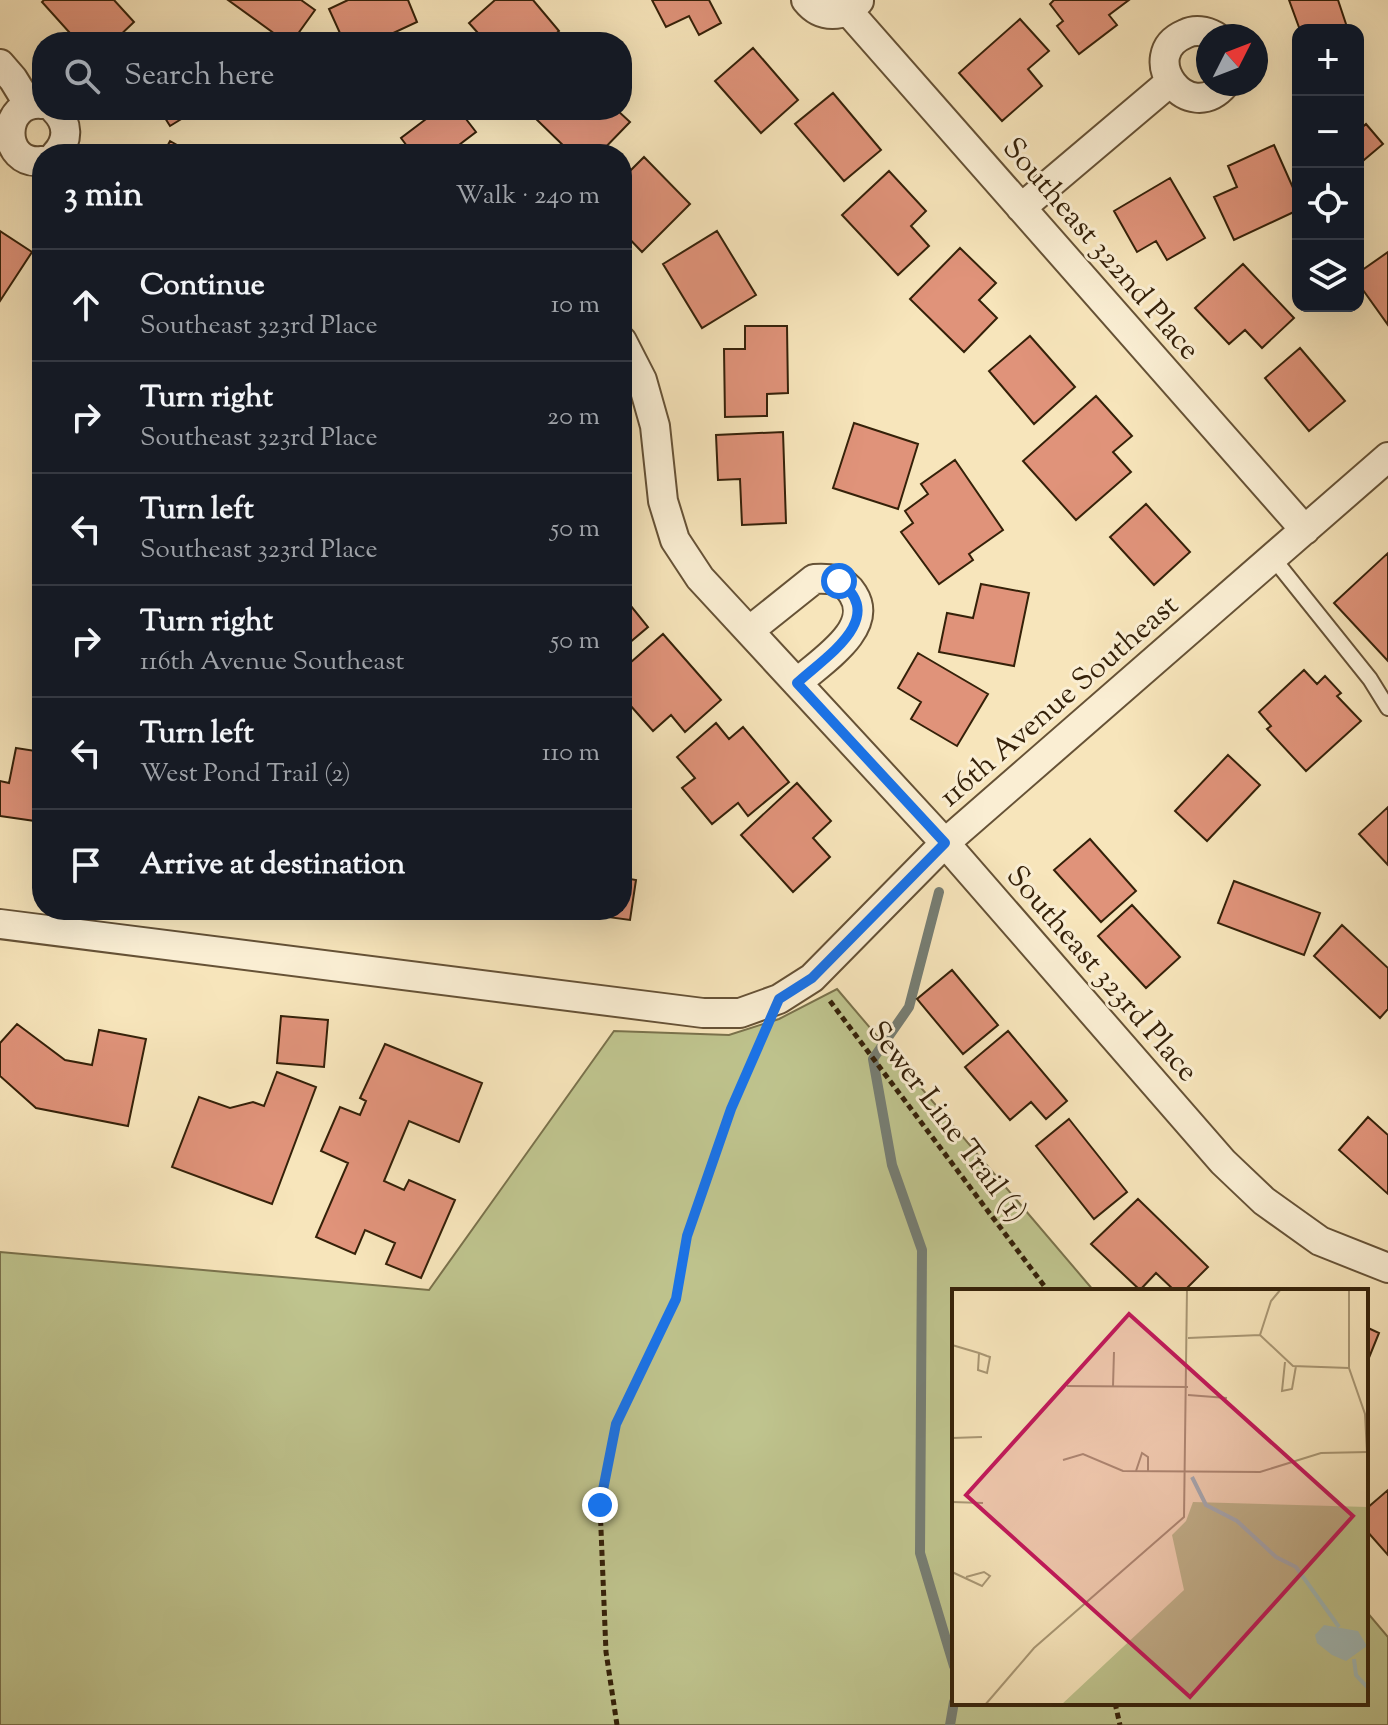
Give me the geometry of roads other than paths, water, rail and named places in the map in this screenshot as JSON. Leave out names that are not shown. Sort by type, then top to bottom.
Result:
[{"type":"street","name":"Southeast 322nd Place","points":[[806,0],[818,11],[828,14],[854,6],[1021,208],[1305,530]]},
{"type":"street","points":[[1196,31],[1189,32],[1172,43],[1165,62],[1170,82],[1178,91],[1200,98],[1207,96]]},
{"type":"street","points":[[0,64],[32,97]]},
{"type":"street","points":[[1021,208],[1170,82]]},
{"type":"street","points":[[32,110],[13,117],[8,136],[17,154],[32,160]]},
{"type":"street","points":[[62,120],[66,133],[63,144]]},
{"type":"street","name":"Southeast 323rd Place","points":[[632,360],[642,380],[655,426],[663,501],[675,540],[700,578],[945,843],[1223,1162],[1264,1201],[1320,1241],[1388,1268]]},
{"type":"street","name":"116th Avenue Southeast","points":[[0,924],[703,1013],[740,1013],[779,999],[812,978],[945,843],[1388,457]]},
{"type":"street","points":[[749,631],[814,579],[839,581],[850,589],[857,600],[856,626],[797,683]]},
{"type":"lane","points":[[1273,558],[1370,679],[1388,708]]},
{"type":"waterway","points":[[939,892],[909,1007],[873,1059],[892,1165],[922,1250],[920,1553],[952,1659]]},
{"type":"waterway","points":[[950,1725],[953,1705]]}]
